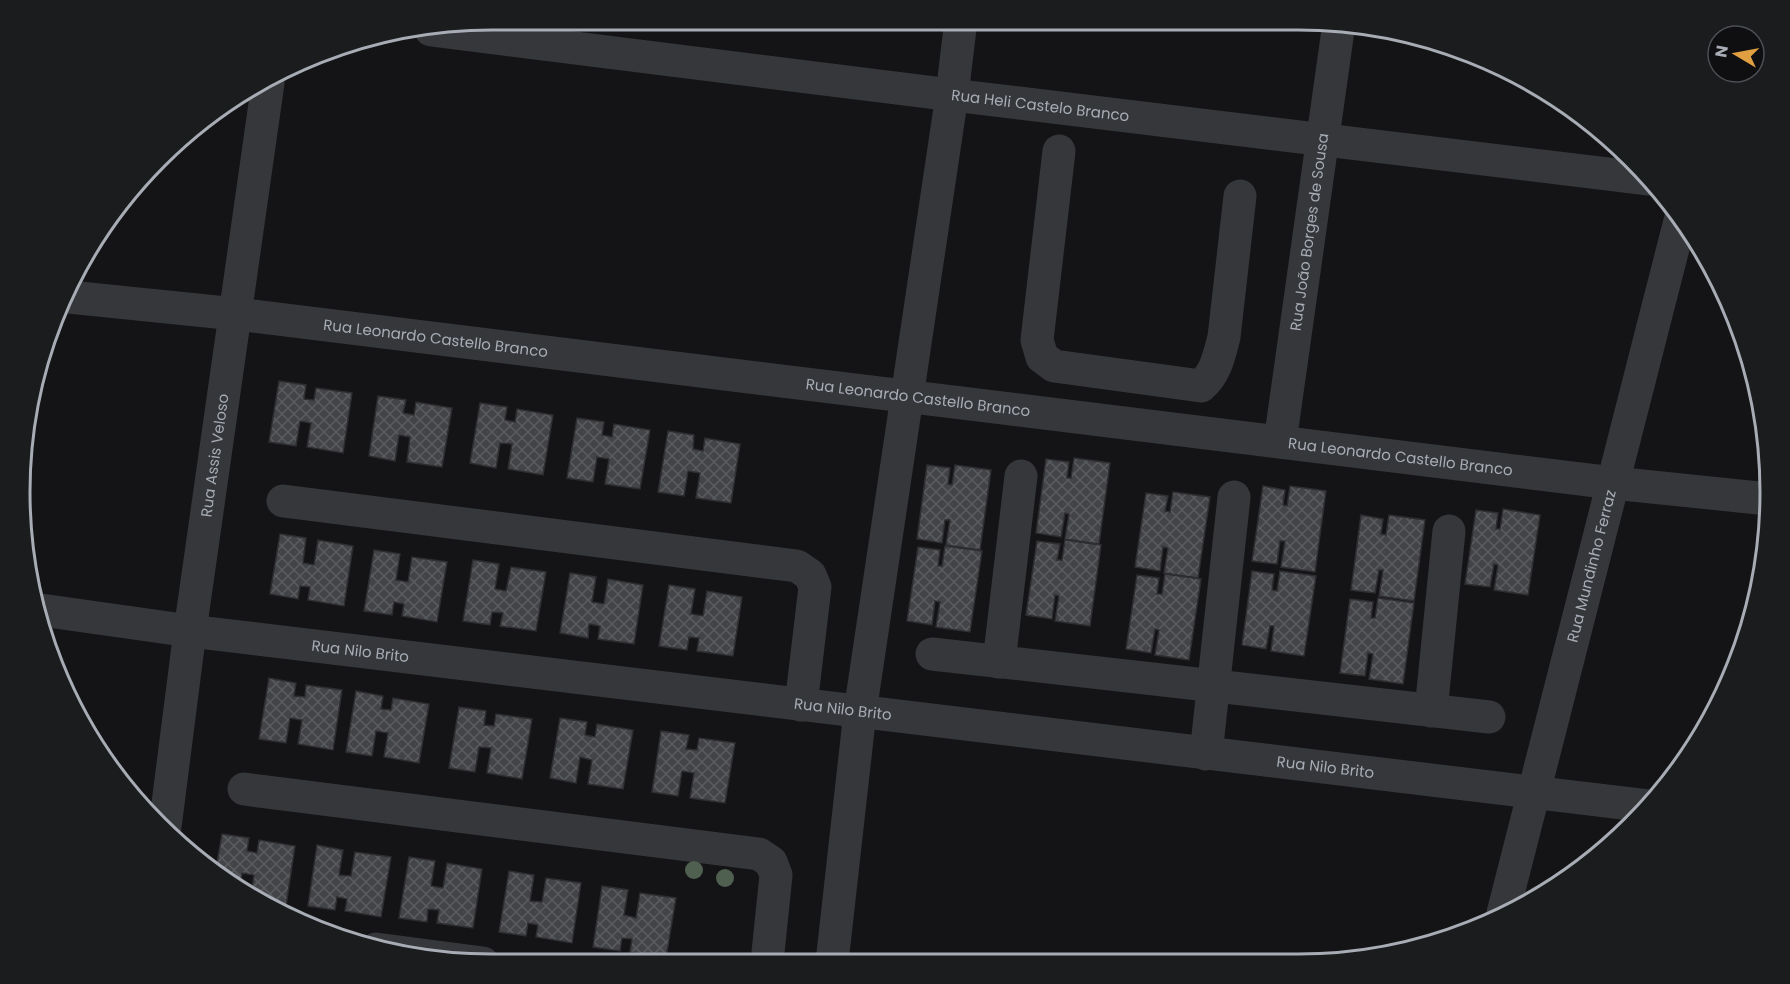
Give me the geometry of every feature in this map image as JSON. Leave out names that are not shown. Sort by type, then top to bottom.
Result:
[{"type":"street","points":[[833,954],[861,712],[960,30]]},
{"type":"street","name":"Rua Heli Castelo Branco","points":[[449,32],[1636,177]]},
{"type":"street","name":"Rua João Borges de Sousa","points":[[1280,442],[1338,32]]},
{"type":"street","name":"Rua Assis Veloso","points":[[166,820],[190,631],[267,89]]},
{"type":"street","points":[[1059,151],[1037,339],[1042,357],[1054,366],[1201,386],[1211,378],[1224,337],[1240,196]]},
{"type":"street","name":"Rua Mundinho Ferraz","points":[[1505,904],[1678,229]]},
{"type":"street","name":"Rua Leonardo Castello Branco","points":[[73,297],[236,314],[1613,483],[1760,498]]},
{"type":"street","points":[[1126,424],[1135,377]]},
{"type":"street","points":[[999,662],[1021,476]]},
{"type":"street","points":[[1206,754],[1234,497]]},
{"type":"street","points":[[283,501],[797,566],[810,574],[815,587],[801,705]]},
{"type":"street","points":[[1431,711],[1449,531]]},
{"type":"street","name":"Rua Nilo Brito","points":[[46,611],[190,631],[1638,805]]},
{"type":"street","points":[[932,654],[1489,717]]},
{"type":"street","points":[[244,789],[759,854],[771,862],[776,875],[768,954]]},
{"type":"building","points":[[279,381],[306,385],[304,399],[314,400],[316,388],[352,393],[343,453],[307,447],[311,423],[300,421],[296,446],[269,442]]},
{"type":"building","points":[[378,396],[406,400],[403,413],[414,415],[416,402],[452,408],[442,467],[407,462],[410,437],[399,435],[395,461],[369,456]]},
{"type":"building","points":[[480,403],[507,407],[505,420],[515,422],[517,409],[553,415],[543,475],[508,469],[512,444],[500,443],[496,468],[470,463]]},
{"type":"building","points":[[577,418],[604,422],[602,435],[612,437],[614,424],[650,430],[640,489],[605,484],[609,459],[597,457],[593,482],[567,478]]},
{"type":"building","points":[[668,431],[694,435],[693,449],[703,451],[705,438],[740,444],[731,503],[696,498],[700,473],[688,471],[684,496],[658,492]]},
{"type":"building","points":[[1074,458],[1110,463],[1099,544],[1065,539],[1069,514],[1065,513],[1061,537],[1036,533],[1046,459],[1069,462],[1067,478],[1071,478]]},
{"type":"building","points":[[927,465],[950,468],[948,484],[952,485],[955,465],[991,470],[980,550],[946,545],[950,520],[945,520],[942,543],[917,539]]},
{"type":"building","points":[[1263,486],[1285,490],[1283,505],[1287,506],[1290,486],[1326,491],[1315,572],[1281,567],[1285,541],[1280,541],[1277,564],[1252,561]]},
{"type":"building","points":[[1173,492],[1210,497],[1198,578],[1164,573],[1168,548],[1163,547],[1160,571],[1135,567],[1146,493],[1168,496],[1165,511],[1170,512]]},
{"type":"building","points":[[1503,509],[1540,515],[1528,595],[1494,590],[1498,565],[1494,564],[1490,587],[1465,584],[1476,510],[1498,513],[1496,529],[1500,529]]},
{"type":"building","points":[[1361,515],[1383,519],[1381,534],[1386,535],[1389,515],[1425,520],[1414,601],[1379,596],[1383,570],[1379,570],[1375,593],[1351,590]]},
{"type":"building","points":[[280,534],[306,538],[303,563],[314,565],[318,540],[353,546],[344,606],[308,600],[310,587],[300,586],[298,599],[270,594]]},
{"type":"building","points":[[1065,540],[1101,545],[1090,626],[1055,621],[1059,596],[1055,595],[1052,619],[1026,615],[1037,541],[1060,544],[1057,560],[1062,560]]},
{"type":"building","points":[[945,546],[982,551],[970,632],[936,627],[940,602],[935,601],[932,625],[907,621],[918,547],[940,550],[938,566],[942,566]]},
{"type":"building","points":[[374,550],[400,554],[396,580],[408,582],[412,557],[447,562],[437,622],[402,616],[404,604],[394,602],[392,615],[364,611]]},
{"type":"building","points":[[473,560],[499,564],[495,589],[506,591],[511,567],[546,572],[536,631],[500,626],[503,613],[492,612],[490,625],[463,621]]},
{"type":"building","points":[[1252,571],[1274,574],[1272,590],[1277,591],[1280,571],[1316,576],[1304,656],[1271,651],[1274,626],[1270,626],[1266,649],[1242,645]]},
{"type":"building","points":[[570,573],[596,577],[592,602],[604,604],[608,579],[643,585],[634,644],[598,639],[600,626],[589,624],[588,638],[560,633]]},
{"type":"building","points":[[1165,574],[1201,579],[1189,660],[1155,655],[1159,630],[1155,629],[1151,653],[1126,649],[1137,575],[1159,578],[1157,594],[1162,594]]},
{"type":"building","points":[[669,585],[695,589],[691,614],[703,616],[707,591],[742,597],[733,656],[697,651],[699,638],[689,637],[687,650],[659,646]]},
{"type":"building","points":[[1378,598],[1414,603],[1403,684],[1369,679],[1373,654],[1368,653],[1365,676],[1340,673],[1350,599],[1373,602],[1371,618],[1375,618]]},
{"type":"building","points":[[269,678],[296,683],[294,696],[305,697],[306,685],[342,690],[333,750],[298,744],[302,720],[290,718],[286,743],[259,739]]},
{"type":"building","points":[[356,691],[383,696],[381,709],[391,710],[393,698],[429,704],[419,763],[384,757],[388,733],[376,731],[372,756],[346,752]]},
{"type":"building","points":[[459,707],[486,711],[484,725],[494,726],[496,714],[532,719],[522,779],[487,773],[491,748],[479,747],[475,772],[449,768]]},
{"type":"building","points":[[560,718],[587,722],[585,735],[595,737],[597,724],[633,730],[623,789],[588,784],[592,760],[580,757],[576,783],[550,778]]},
{"type":"building","points":[[661,731],[689,735],[686,749],[697,750],[699,738],[735,743],[725,803],[690,798],[694,773],[682,771],[678,796],[652,792]]},
{"type":"building","points":[[222,834],[249,838],[247,851],[257,853],[259,840],[295,846],[286,905],[252,887],[254,875],[242,873],[241,880],[217,863]]},
{"type":"building","points":[[317,845],[343,850],[339,875],[351,876],[355,852],[391,857],[381,917],[345,911],[347,899],[337,897],[335,910],[308,906]]},
{"type":"building","points":[[409,857],[435,861],[431,886],[443,888],[447,863],[482,869],[473,928],[437,923],[439,910],[428,909],[427,922],[399,918]]},
{"type":"building","points":[[509,871],[534,875],[530,901],[542,902],[546,878],[581,883],[572,943],[536,937],[538,925],[528,923],[526,936],[499,932]]},
{"type":"building","points":[[602,886],[628,890],[624,915],[636,918],[640,893],[676,898],[667,954],[630,952],[632,939],[622,938],[620,951],[593,947]]}]
